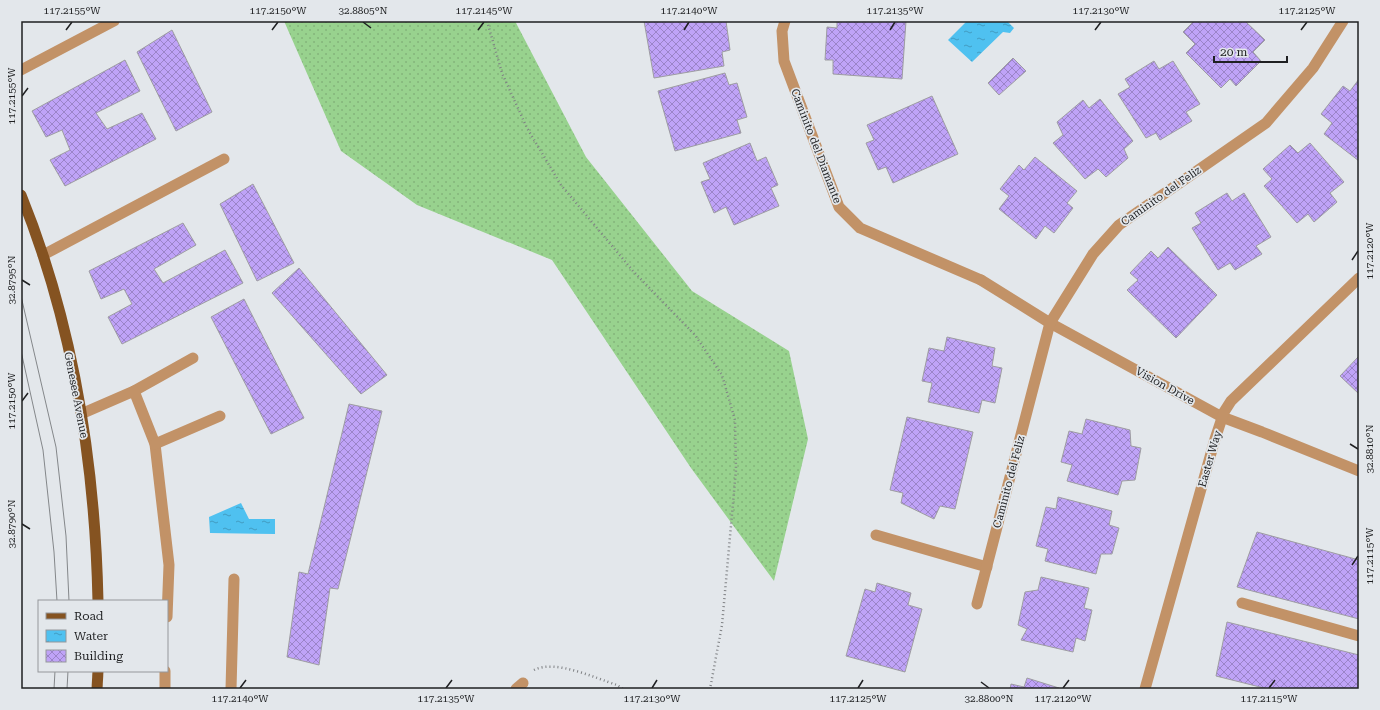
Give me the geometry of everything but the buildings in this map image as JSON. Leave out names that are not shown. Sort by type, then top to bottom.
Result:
[{"type":"main road","name":"Genesee Avenue","points":[[21,195],[43,255],[68,348],[81,414],[92,494],[98,600]]},
{"type":"main road","points":[[97,689],[98,672]]},
{"type":"street","points":[[21,70],[114,21]]},
{"type":"street","name":"Caminito del Diamante","points":[[785,21],[782,31],[784,61],[839,207],[860,228],[981,280]]},
{"type":"street","name":"Caminito del Feliz","points":[[977,604],[1050,323],[1093,254],[1119,225],[1266,123],[1313,68],[1343,21]]},
{"type":"street","points":[[43,255],[224,159]]},
{"type":"street","name":"Easter Way","points":[[1145,689],[1222,417],[1232,401],[1245,387],[1359,278]]},
{"type":"street","name":"Vision Drive","points":[[981,280],[1050,323],[1222,417],[1359,471]]},
{"type":"street","points":[[81,414],[134,391],[193,358]]},
{"type":"street","points":[[134,391],[156,444],[168,565],[167,600]]},
{"type":"street","points":[[156,444],[220,416]]},
{"type":"street","points":[[876,535],[987,568]]},
{"type":"street","points":[[231,689],[234,579]]},
{"type":"street","points":[[1242,603],[1359,636]]},
{"type":"street","points":[[165,672],[165,689]]},
{"type":"path","points":[[487,21],[502,73],[527,128],[561,185],[633,272],[695,335],[722,375],[735,420],[736,470],[722,625],[710,689]]},
{"type":"path","points":[[519,686],[535,670],[547,665],[576,672],[617,685],[623,689]]},
{"type":"green space","points":[[284,21],[515,21],[586,157],[692,291],[789,351],[808,439],[774,581],[691,468],[552,260],[417,205],[341,151]]},
{"type":"water","points":[[967,21],[1007,21],[1014,28],[1010,33],[1003,32],[972,62],[948,40]]},
{"type":"water","points":[[241,503],[249,519],[275,519],[275,534],[210,533],[209,517]]},
{"type":"tram line","points":[[21,296],[56,447],[66,536],[69,600]]},
{"type":"tram line","points":[[21,351],[43,450],[54,552],[57,600]]},
{"type":"tram line","points":[[54,689],[55,672]]},
{"type":"tram line","points":[[67,689],[68,672]]}]
